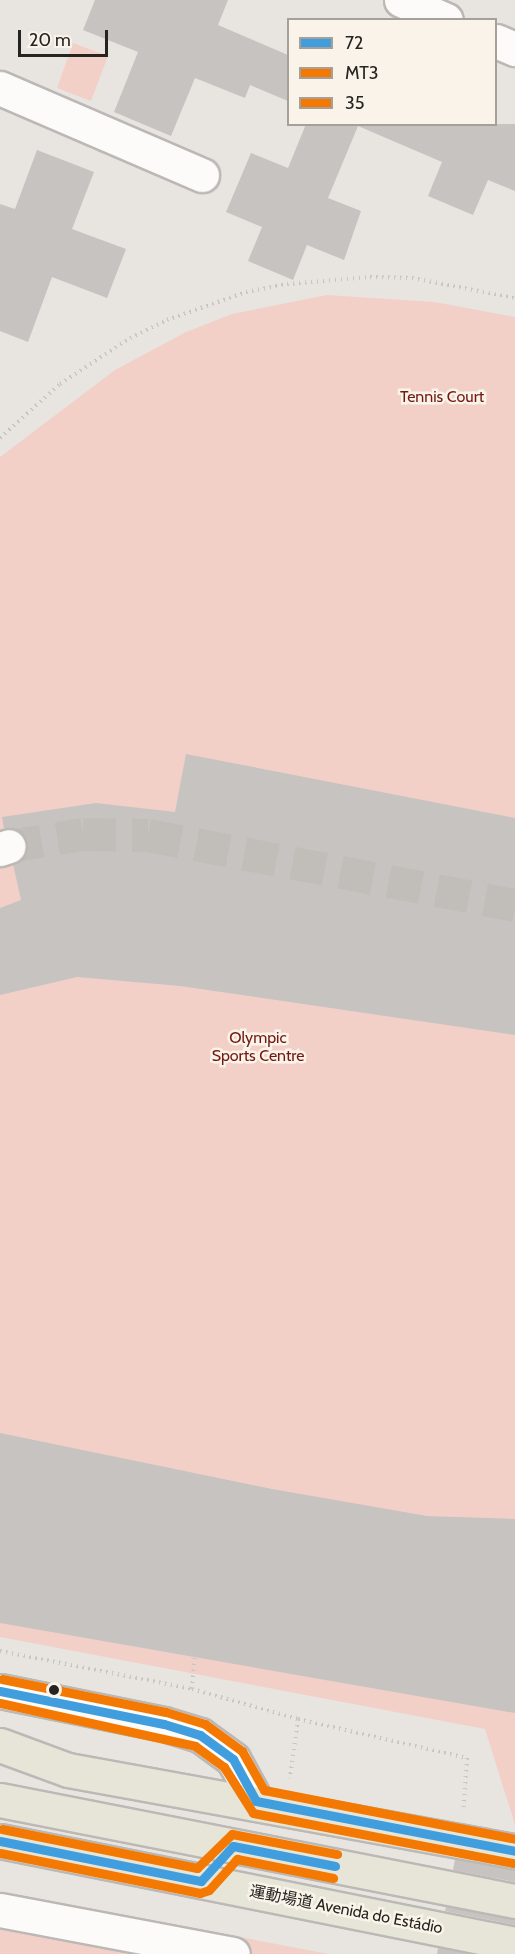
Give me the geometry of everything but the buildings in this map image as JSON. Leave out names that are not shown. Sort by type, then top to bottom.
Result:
[{"type":"main road","points":[[0,1745],[68,1770],[256,1801],[515,1851]]},
{"type":"main road","points":[[0,1800],[515,1902]]},
{"type":"main road","name":"運動場道 Avenida do Estádio","points":[[0,1841],[515,1944]]},
{"type":"main road","points":[[201,1881],[233,1846]]},
{"type":"street","points":[[401,0],[440,11]]},
{"type":"street","points":[[497,42],[515,50]]},
{"type":"street","points":[[0,88],[202,175]]},
{"type":"street","points":[[0,1691],[164,1724],[200,1735],[233,1759],[256,1801]]},
{"type":"street","points":[[0,1910],[233,1954]]},
{"type":"path","points":[[0,438],[60,384],[130,338],[167,320],[246,292],[297,282],[370,277],[412,278],[515,298]]},
{"type":"path","points":[[192,1689],[195,1657]]},
{"type":"path","points":[[298,1719],[467,1758],[462,1817],[473,1819]]},
{"type":"green space","points":[[73,43],[108,56],[91,101],[57,88]]},
{"type":"green space","name":"Olympic Sports Centre","points":[[327,295],[434,302],[515,317],[515,1825],[485,1729],[0,1637],[0,457],[115,370],[186,332],[232,314]]},
{"type":"green space","points":[[0,1891],[329,1954],[0,1954]]},
{"type":"tunnel","points":[[9,846],[83,834],[148,835],[515,905]]},
{"type":"transit line","name":"35","points":[[2,1679],[166,1712],[205,1724],[242,1751],[264,1790],[515,1839]]},
{"type":"transit line","name":"72","points":[[0,1691],[164,1724],[200,1735],[233,1759],[256,1801],[515,1851]]},
{"type":"transit line","name":"MT3","points":[[0,1703],[195,1746],[224,1767],[253,1813],[513,1863]]},
{"type":"transit line","name":"35","points":[[2,1829],[197,1868],[232,1834],[337,1854]]},
{"type":"transit line","name":"72","points":[[0,1841],[201,1881],[233,1846],[335,1866]]},
{"type":"transit line","name":"MT3","points":[[0,1853],[200,1893],[209,1890],[237,1859],[333,1878]]},
{"type":"park label","name":"Tennis Court","points":[[442,397]]}]
